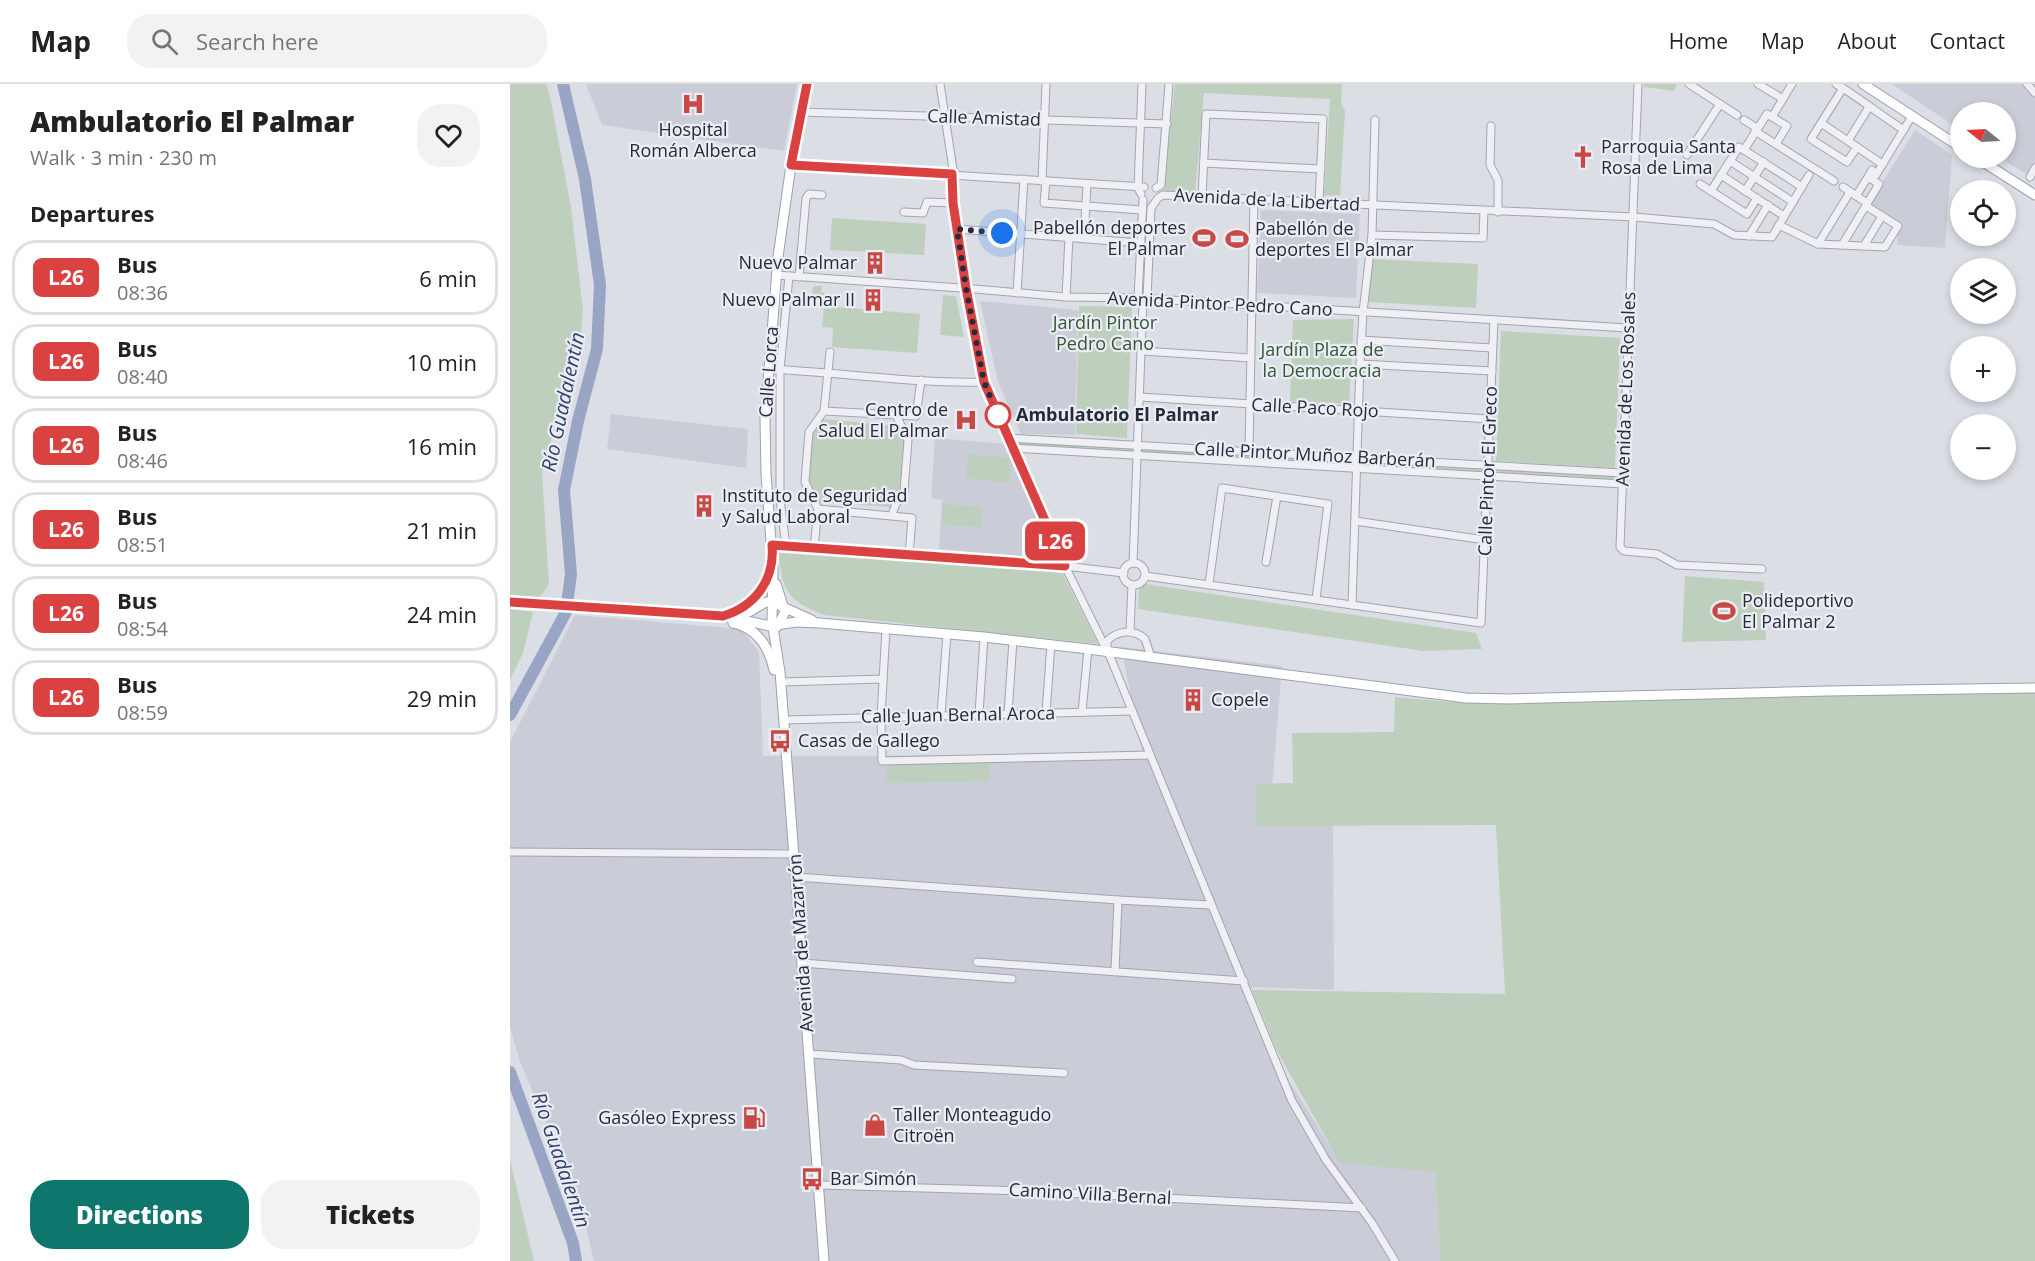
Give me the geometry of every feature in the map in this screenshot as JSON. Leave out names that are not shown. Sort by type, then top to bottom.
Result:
[{"type":"main road","name":"Calle Lorca","points":[[773,628],[768,602],[774,585],[765,440],[768,369],[776,275],[791,165],[807,84]]},
{"type":"main road","points":[[1863,84],[1950,141]]},
{"type":"main road","points":[[1993,168],[2035,195]]},
{"type":"main road","points":[[723,616],[744,607],[760,593],[766,580],[772,550]]},
{"type":"main road","points":[[773,573],[784,616],[773,628]]},
{"type":"main road","points":[[510,602],[723,616],[773,628],[796,622],[984,636],[1377,688],[1487,699],[2035,688]]},
{"type":"main road","points":[[723,616],[749,612],[768,602],[783,605],[819,623]]},
{"type":"main road","points":[[686,614],[740,625],[759,637],[771,658],[784,720]]},
{"type":"main road","name":"Avenida de Mazarrón","points":[[773,628],[781,682],[824,1261]]},
{"type":"street","points":[[940,84],[952,174],[953,203],[984,382],[1065,566],[1107,651],[1292,1101],[1326,1160],[1362,1208],[1395,1261]]},
{"type":"street","points":[[1047,84],[1044,203],[1142,210]]},
{"type":"street","points":[[1142,84],[1140,243],[1143,298]]},
{"type":"street","points":[[1133,563],[1143,298],[1151,208],[1161,184],[1169,84]]},
{"type":"street","name":"Avenida de Los Rosales","points":[[1638,84],[1620,547],[1624,551],[1657,554],[1677,565],[1762,570]]},
{"type":"street","points":[[1689,84],[1737,115]]},
{"type":"street","points":[[1758,84],[1783,99]]},
{"type":"street","points":[[1744,150],[1756,130],[1783,99],[1792,84]]},
{"type":"street","points":[[2027,84],[2035,93]]},
{"type":"street","points":[[1857,147],[1847,162],[1811,139],[1839,86],[1865,101],[1869,107],[1904,130]]},
{"type":"street","points":[[1687,155],[1720,104]]},
{"type":"street","points":[[1848,141],[1869,107]]},
{"type":"street","name":"Calle Amistad","points":[[801,112],[1167,124]]},
{"type":"street","points":[[1202,197],[1206,114],[1323,119],[1319,201]]},
{"type":"street","points":[[1770,115],[1787,126],[1776,144]]},
{"type":"street","points":[[1818,244],[1853,194],[1882,164],[1912,116]]},
{"type":"street","points":[[1145,576],[1352,605],[1361,340],[1372,235],[1375,120]]},
{"type":"street","points":[[1744,120],[1776,144],[1834,181]]},
{"type":"street","points":[[1821,123],[1882,164]]},
{"type":"street","points":[[1491,126],[1490,165],[1498,180],[1498,212]]},
{"type":"street","points":[[1711,191],[1739,147],[1802,187]]},
{"type":"street","points":[[1730,161],[1793,202]]},
{"type":"street","points":[[1745,191],[1764,162]]},
{"type":"street","points":[[1203,163],[1321,168]]},
{"type":"street","points":[[791,165],[1087,184],[1141,192],[1149,203],[1158,194]]},
{"type":"street","points":[[2030,177],[2035,168]]},
{"type":"street","points":[[1721,175],[1784,216]]},
{"type":"street","points":[[1768,206],[1749,236],[1772,237],[1809,175]]},
{"type":"street","points":[[1842,245],[1879,184],[1872,176]]},
{"type":"street","points":[[1017,293],[1024,179]]},
{"type":"street","points":[[1084,239],[1087,184]]},
{"type":"street","points":[[1700,184],[1747,214],[1757,198]]},
{"type":"street","points":[[1141,192],[1150,185],[1158,194]]},
{"type":"street","points":[[1779,225],[1818,244],[1885,247],[1898,226],[1843,188]]},
{"type":"street","points":[[800,277],[806,198],[809,194],[822,195]]},
{"type":"street","name":"Avenida de la Libertad","points":[[1158,194],[1634,217],[1713,224],[1734,235],[1749,236]]},
{"type":"street","points":[[1249,451],[1254,198]]},
{"type":"street","points":[[904,212],[923,213],[927,202],[953,203]]},
{"type":"street","points":[[938,203],[938,213]]},
{"type":"street","points":[[1372,235],[1483,238],[1484,211]]},
{"type":"street","points":[[1864,246],[1882,216]]},
{"type":"street","points":[[957,229],[1140,243]]},
{"type":"street","points":[[1066,297],[1069,237]]},
{"type":"street","name":"Avenida Pintor Pedro Cano","points":[[776,275],[1066,297],[1143,298],[1628,328]]},
{"type":"street","name":"Calle Lorca","points":[[786,546],[780,499],[780,370],[789,276]]},
{"type":"street","name":"Calle Pintor El Greco","points":[[1352,605],[1481,623],[1494,320]]},
{"type":"street","points":[[1361,340],[1492,348]]},
{"type":"street","points":[[1142,351],[1251,358]]},
{"type":"street","points":[[814,548],[818,509],[805,482],[809,432],[824,411],[830,352]]},
{"type":"street","points":[[1360,364],[1492,371]]},
{"type":"street","points":[[768,369],[984,382]]},
{"type":"street","points":[[824,411],[916,416],[921,380]]},
{"type":"street","name":"Calle Paco Rojo","points":[[1140,397],[1490,419]]},
{"type":"street","points":[[892,515],[904,491],[908,440],[896,415]]},
{"type":"street","name":"Calle Pintor Muñoz Barberán","points":[[1008,438],[1622,472]]},
{"type":"street","name":"Calle Pintor Muñoz Barberán","points":[[1013,448],[1622,484]]},
{"type":"street","points":[[1209,584],[1222,488],[1328,504],[1316,599]]},
{"type":"street","points":[[1266,562],[1277,496]]},
{"type":"street","points":[[818,509],[912,518],[909,555]]},
{"type":"street","points":[[1355,521],[1485,540]]},
{"type":"street","points":[[772,550],[786,546],[1065,566],[1124,573]]},
{"type":"street","points":[[1132,585],[1126,580],[1124,573],[1127,566],[1133,563]]},
{"type":"street","points":[[1132,585],[1141,583],[1145,576],[1142,567],[1133,563]]},
{"type":"street","points":[[1130,631],[1132,585]]},
{"type":"street","points":[[886,628],[881,716],[882,761],[1150,755]]},
{"type":"street","points":[[1100,635],[1111,637],[1130,631],[1140,634],[1149,645],[1151,657]]},
{"type":"street","points":[[941,715],[947,633]]},
{"type":"street","points":[[979,714],[984,636]]},
{"type":"street","points":[[1107,651],[1107,641],[1111,637]]},
{"type":"street","points":[[1008,714],[1013,640]]},
{"type":"street","points":[[1046,713],[1051,644]]},
{"type":"street","points":[[1136,655],[1149,645]]},
{"type":"street","points":[[1082,712],[1088,649]]},
{"type":"street","points":[[781,682],[884,679]]},
{"type":"street","name":"Calle Juan Bernal Aroca","points":[[784,720],[1132,711]]},
{"type":"street","points":[[510,852],[794,854]]},
{"type":"street","points":[[796,877],[1210,905]]},
{"type":"street","points":[[1115,971],[1118,900]]},
{"type":"street","points":[[977,962],[1244,981]]},
{"type":"street","points":[[802,963],[1012,980]]},
{"type":"street","points":[[809,1054],[901,1060],[914,1065],[1064,1073]]},
{"type":"street","name":"Camino Villa Bernal","points":[[819,1185],[1026,1191],[1362,1208]]},
{"type":"shaded area","name":"Hospital Román Alberca","points":[[586,84],[797,84],[784,151],[602,125]]},
{"type":"shaded area","points":[[1892,84],[2035,84],[2035,180],[2016,168],[2016,102],[1950,102],[1950,123]]},
{"type":"shaded area","points":[[1915,130],[1950,154],[1945,248],[1897,245],[1898,222],[1868,205]]},
{"type":"shaded area","points":[[1261,210],[1360,214],[1356,298],[1257,293]]},
{"type":"shaded area","points":[[980,301],[1078,310],[1075,435],[1021,434],[998,382]]},
{"type":"shaded area","points":[[611,414],[748,429],[746,468],[607,449]]},
{"type":"shaded area","points":[[935,438],[1008,444],[1057,551],[1051,559],[939,549],[942,500],[931,498]]},
{"type":"shaded area","points":[[575,615],[741,629],[759,652],[763,756],[1143,755],[1121,647],[1282,666],[1270,813],[1333,816],[1334,990],[1255,987],[1248,989],[1269,1049],[1340,1162],[1435,1172],[1440,1261],[594,1261],[582,1210],[519,1059],[510,1026],[510,742]]},
{"type":"green space","points":[[510,84],[546,84],[550,96],[571,207],[583,310],[578,366],[559,413],[542,472],[549,584],[538,600],[510,596]]},
{"type":"green space","points":[[1175,84],[1342,84],[1341,103],[1345,111],[1340,196],[1324,195],[1330,99],[1204,93],[1195,193],[1163,191]]},
{"type":"green space","points":[[1644,84],[1677,84],[1674,91],[1644,87]]},
{"type":"green space","points":[[832,218],[926,224],[924,255],[830,250]]},
{"type":"green space","points":[[1370,259],[1478,264],[1476,308],[1367,302]]},
{"type":"green space","points":[[813,286],[822,286],[821,292],[825,293],[824,306],[920,314],[917,353],[832,347],[833,328],[822,327],[824,307],[811,305]]},
{"type":"green space","points":[[943,295],[956,296],[964,337],[940,335]]},
{"type":"green space","name":"Jardín Pintor Pedro Cano","points":[[1079,306],[1132,307],[1127,438],[1076,434]]},
{"type":"green space","name":"Jardín Plaza de la Democracia","points":[[1354,319],[1349,404],[1290,401],[1293,320]]},
{"type":"green space","points":[[1501,331],[1620,338],[1615,468],[1496,461]]},
{"type":"green space","points":[[823,419],[896,426],[906,442],[902,490],[891,507],[819,502],[808,482],[812,433]]},
{"type":"green space","points":[[1013,440],[1133,447],[1132,452],[1015,445]]},
{"type":"green space","points":[[1139,448],[1352,459],[1352,465],[1139,452]]},
{"type":"green space","points":[[968,454],[1010,458],[1010,483],[966,478]]},
{"type":"green space","points":[[1359,460],[1483,468],[1483,473],[1359,465]]},
{"type":"green space","points":[[1490,469],[1619,475],[1619,482],[1490,473]]},
{"type":"green space","points":[[943,504],[982,507],[982,527],[942,525]]},
{"type":"green space","points":[[778,551],[1061,570],[1098,644],[824,615],[801,604],[788,592],[784,584]]},
{"type":"green space","name":"Polideportivo El Palmar 2","points":[[1685,576],[1764,582],[1766,640],[1682,642]]},
{"type":"green space","points":[[1145,584],[1476,633],[1482,649],[1424,651],[1138,609],[1139,589]]},
{"type":"green space","points":[[510,609],[533,612],[523,653],[510,680]]},
{"type":"green space","points":[[2035,689],[2035,1261],[1440,1261],[1435,1172],[1340,1163],[1277,1051],[1252,990],[1505,994],[1496,825],[1255,826],[1256,784],[1293,783],[1292,733],[1394,732],[1395,697],[1475,704]]},
{"type":"green space","points":[[989,762],[990,781],[887,783],[887,763]]},
{"type":"green space","points":[[510,1160],[534,1261],[510,1261]]},
{"type":"waterway","name":"Río Guadalentín","points":[[510,715],[566,612],[571,574],[564,490],[578,421],[597,349],[600,285],[585,179],[563,84]]},
{"type":"waterway","name":"Río Guadalentín","points":[[510,1072],[573,1243],[576,1261]]},
{"type":"bus line","name":"L26","points":[[510,602],[723,616],[738,611],[760,593],[769,572],[772,545],[1065,566],[984,382],[966,288],[953,203],[952,174],[791,165],[807,84]]},
{"type":"place","name":"Hospital Román Alberca","points":[[693,104]]},
{"type":"place","name":"Parroquia Santa Rosa de Lima","points":[[1583,157]]},
{"type":"place","name":"Pabellón deportes El Palmar","points":[[1204,238]]},
{"type":"place","name":"Pabellón de deportes El Palmar","points":[[1237,239]]},
{"type":"place","name":"Nuevo Palmar","points":[[875,263]]},
{"type":"place","name":"Nuevo Palmar II","points":[[873,300]]},
{"type":"place","name":"Ambulatorio El Palmar","points":[[998,415]]},
{"type":"place","name":"Centro de Salud El Palmar","points":[[966,420]]},
{"type":"place","name":"Instituto de Seguridad y Salud Laboral","points":[[704,506]]},
{"type":"place","name":"Polideportivo El Palmar 2","points":[[1724,611]]},
{"type":"place","name":"Copele","points":[[1193,700]]},
{"type":"place","name":"Casas de Gallego","points":[[780,741]]},
{"type":"place","name":"Gasóleo Express","points":[[754,1118]]},
{"type":"place","name":"Taller Monteagudo Citroën","points":[[875,1125]]},
{"type":"place","name":"Bar Simón","points":[[812,1179]]},
{"type":"route","points":[[998,415],[984,382],[957,229],[1002,233]]}]
